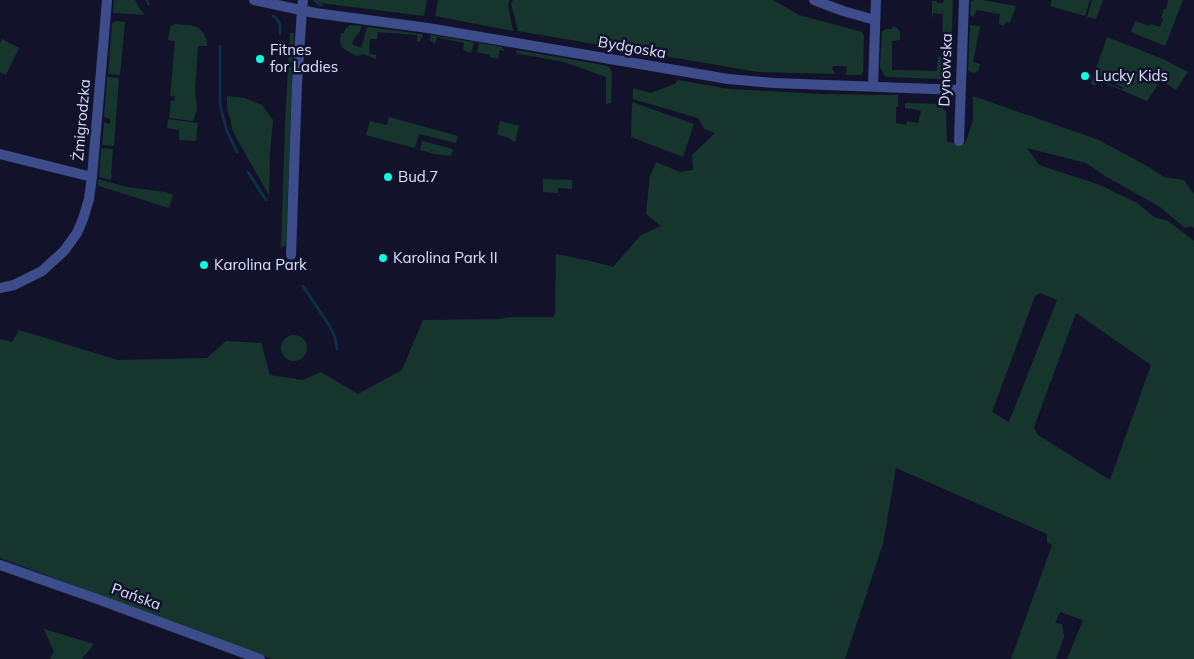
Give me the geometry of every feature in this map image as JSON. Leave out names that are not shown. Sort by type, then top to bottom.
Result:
[{"type":"street","name":"Żmigrodzka","points":[[0,154],[92,177],[108,0]]},
{"type":"street","points":[[814,0],[843,12],[875,20]]},
{"type":"street","points":[[873,86],[876,0]]},
{"type":"street","name":"Dynowska","points":[[958,141],[964,0]]},
{"type":"street","name":"Bydgoska","points":[[260,1],[302,5],[340,16],[428,28],[728,80],[960,90]]},
{"type":"street","points":[[291,255],[296,84],[302,5]]},
{"type":"street","points":[[0,288],[14,285],[42,271],[64,251],[77,233],[83,219],[89,199],[92,177]]},
{"type":"street","name":"Pańska","points":[[0,565],[260,659]]},
{"type":"green space","points":[[114,0],[135,0],[145,15],[113,13]]},
{"type":"green space","points":[[316,0],[427,0],[424,16],[321,3]]},
{"type":"green space","points":[[438,0],[510,0],[508,5],[513,31],[435,16]]},
{"type":"green space","points":[[513,0],[773,0],[799,15],[862,32],[864,36],[863,72],[861,75],[846,75],[847,67],[833,66],[832,69],[836,74],[758,72],[518,31],[511,4]]},
{"type":"green space","points":[[944,0],[953,0],[949,74],[940,79],[885,76],[880,67],[882,32],[886,29],[892,29],[893,26],[900,32],[900,40],[892,41],[892,70],[937,71],[938,57],[941,57],[943,14],[933,13],[932,20],[932,1],[943,3]]},
{"type":"green space","points":[[973,0],[1016,6],[1010,23],[1006,22],[1004,26],[999,24],[1000,14],[976,10],[974,17],[970,15],[971,2]]},
{"type":"green space","points":[[1052,0],[1090,0],[1085,16],[1050,6]]},
{"type":"green space","points":[[1092,0],[1103,0],[1096,19],[1087,17]]},
{"type":"green space","points":[[1168,0],[1183,0],[1165,46],[1131,32],[1135,21],[1149,26],[1150,24],[1160,27],[1163,19],[1161,18]]},
{"type":"green space","points":[[117,21],[125,22],[120,75],[108,74],[112,23]]},
{"type":"green space","points":[[175,24],[199,28],[207,42],[207,46],[198,46],[195,91],[197,110],[193,121],[169,118],[171,100],[174,101],[175,96],[170,96],[175,41],[168,40],[170,28]]},
{"type":"green space","points":[[350,25],[362,26],[352,44],[361,48],[367,27],[422,34],[423,36],[417,42],[417,35],[378,32],[377,39],[370,39],[369,54],[376,55],[376,59],[363,54],[358,56],[343,48],[340,42],[341,33],[344,33],[345,29]]},
{"type":"green space","points":[[970,25],[980,26],[973,62],[980,64],[978,71],[974,73],[968,71]]},
{"type":"green space","points":[[291,33],[294,33],[286,241],[281,249],[285,123]]},
{"type":"green space","points":[[431,35],[473,42],[474,44],[471,53],[463,50],[464,43],[437,37],[435,44],[430,40]]},
{"type":"green space","points":[[1107,37],[1163,59],[1188,72],[1176,90],[1161,80],[1147,101],[1100,81],[1122,89],[1124,88],[1100,76],[1095,86],[1091,84]]},
{"type":"green space","points":[[2,39],[19,48],[6,75],[0,72],[0,43]]},
{"type":"green space","points":[[479,43],[502,47],[505,51],[500,50],[498,59],[490,57],[490,55],[477,52]]},
{"type":"green space","points":[[517,50],[609,67],[612,73],[611,103],[606,104],[606,77],[564,62],[516,53]]},
{"type":"green space","points":[[107,77],[119,78],[114,146],[102,145],[104,122],[110,124],[110,119],[104,117]]},
{"type":"green space","points":[[678,80],[729,89],[823,94],[898,95],[896,123],[906,125],[907,121],[918,123],[921,111],[905,108],[905,103],[939,104],[946,112],[947,142],[965,144],[973,120],[973,96],[1099,140],[1164,177],[1184,180],[1194,194],[1194,228],[1191,226],[1185,228],[1160,207],[1086,163],[1027,148],[1039,165],[1100,185],[1137,203],[1154,217],[1168,221],[1194,241],[1194,659],[1067,659],[1083,620],[1060,612],[1055,623],[1062,624],[1064,637],[1056,659],[1011,659],[1052,545],[1047,542],[1047,534],[896,468],[883,544],[845,659],[272,659],[0,558],[0,339],[12,342],[19,330],[118,360],[207,358],[226,341],[261,343],[270,375],[303,380],[321,372],[358,394],[402,370],[423,320],[553,317],[555,314],[556,254],[613,267],[641,235],[661,226],[646,214],[650,176],[656,162],[680,172],[693,170],[692,155],[715,133],[704,129],[698,118],[633,99],[633,88],[650,93],[675,84]],"holes":[[[1040,293],[1057,300],[1009,422],[992,412],[1035,296]],[[1076,313],[1151,365],[1110,480],[1038,435],[1034,427]]]},
{"type":"green space","points":[[227,96],[245,98],[262,105],[273,120],[269,195],[233,131],[227,107]]},
{"type":"green space","points":[[632,102],[694,124],[683,157],[631,137]]},
{"type":"green space","points":[[389,117],[458,136],[456,143],[419,134],[415,148],[366,135],[370,121],[387,125]]},
{"type":"green space","points":[[168,119],[198,123],[196,141],[179,140],[179,130],[167,128]]},
{"type":"green space","points":[[500,121],[519,126],[515,142],[507,137],[497,135]]},
{"type":"green space","points":[[422,141],[453,149],[451,156],[420,150]]},
{"type":"green space","points":[[101,148],[113,149],[111,180],[99,177]]},
{"type":"green space","points":[[98,179],[127,187],[165,192],[173,195],[169,208],[99,186]]},
{"type":"green space","points":[[543,179],[572,180],[572,189],[558,188],[558,193],[543,192]]},
{"type":"green space","points":[[294,335],[303,339],[307,348],[303,357],[294,361],[285,357],[281,348],[285,339]]},
{"type":"green space","points":[[44,629],[94,644],[82,659],[50,659],[54,652]]},
{"type":"waterway","points":[[147,0],[148,4]]},
{"type":"waterway","points":[[314,0],[322,5]]},
{"type":"waterway","points":[[273,16],[280,24],[280,34]]},
{"type":"waterway","points":[[220,46],[220,103],[227,131],[237,152]]},
{"type":"waterway","points":[[248,172],[266,200]]},
{"type":"waterway","points":[[303,286],[329,325],[335,337],[337,349]]},
{"type":"place","name":"Fitnes for Ladies","points":[[260,59]]},
{"type":"place","name":"Lucky Kids","points":[[1085,76]]},
{"type":"place","name":"Bud.7","points":[[388,177]]},
{"type":"place","name":"Karolina Park II","points":[[383,258]]},
{"type":"place","name":"Karolina Park","points":[[204,265]]}]
